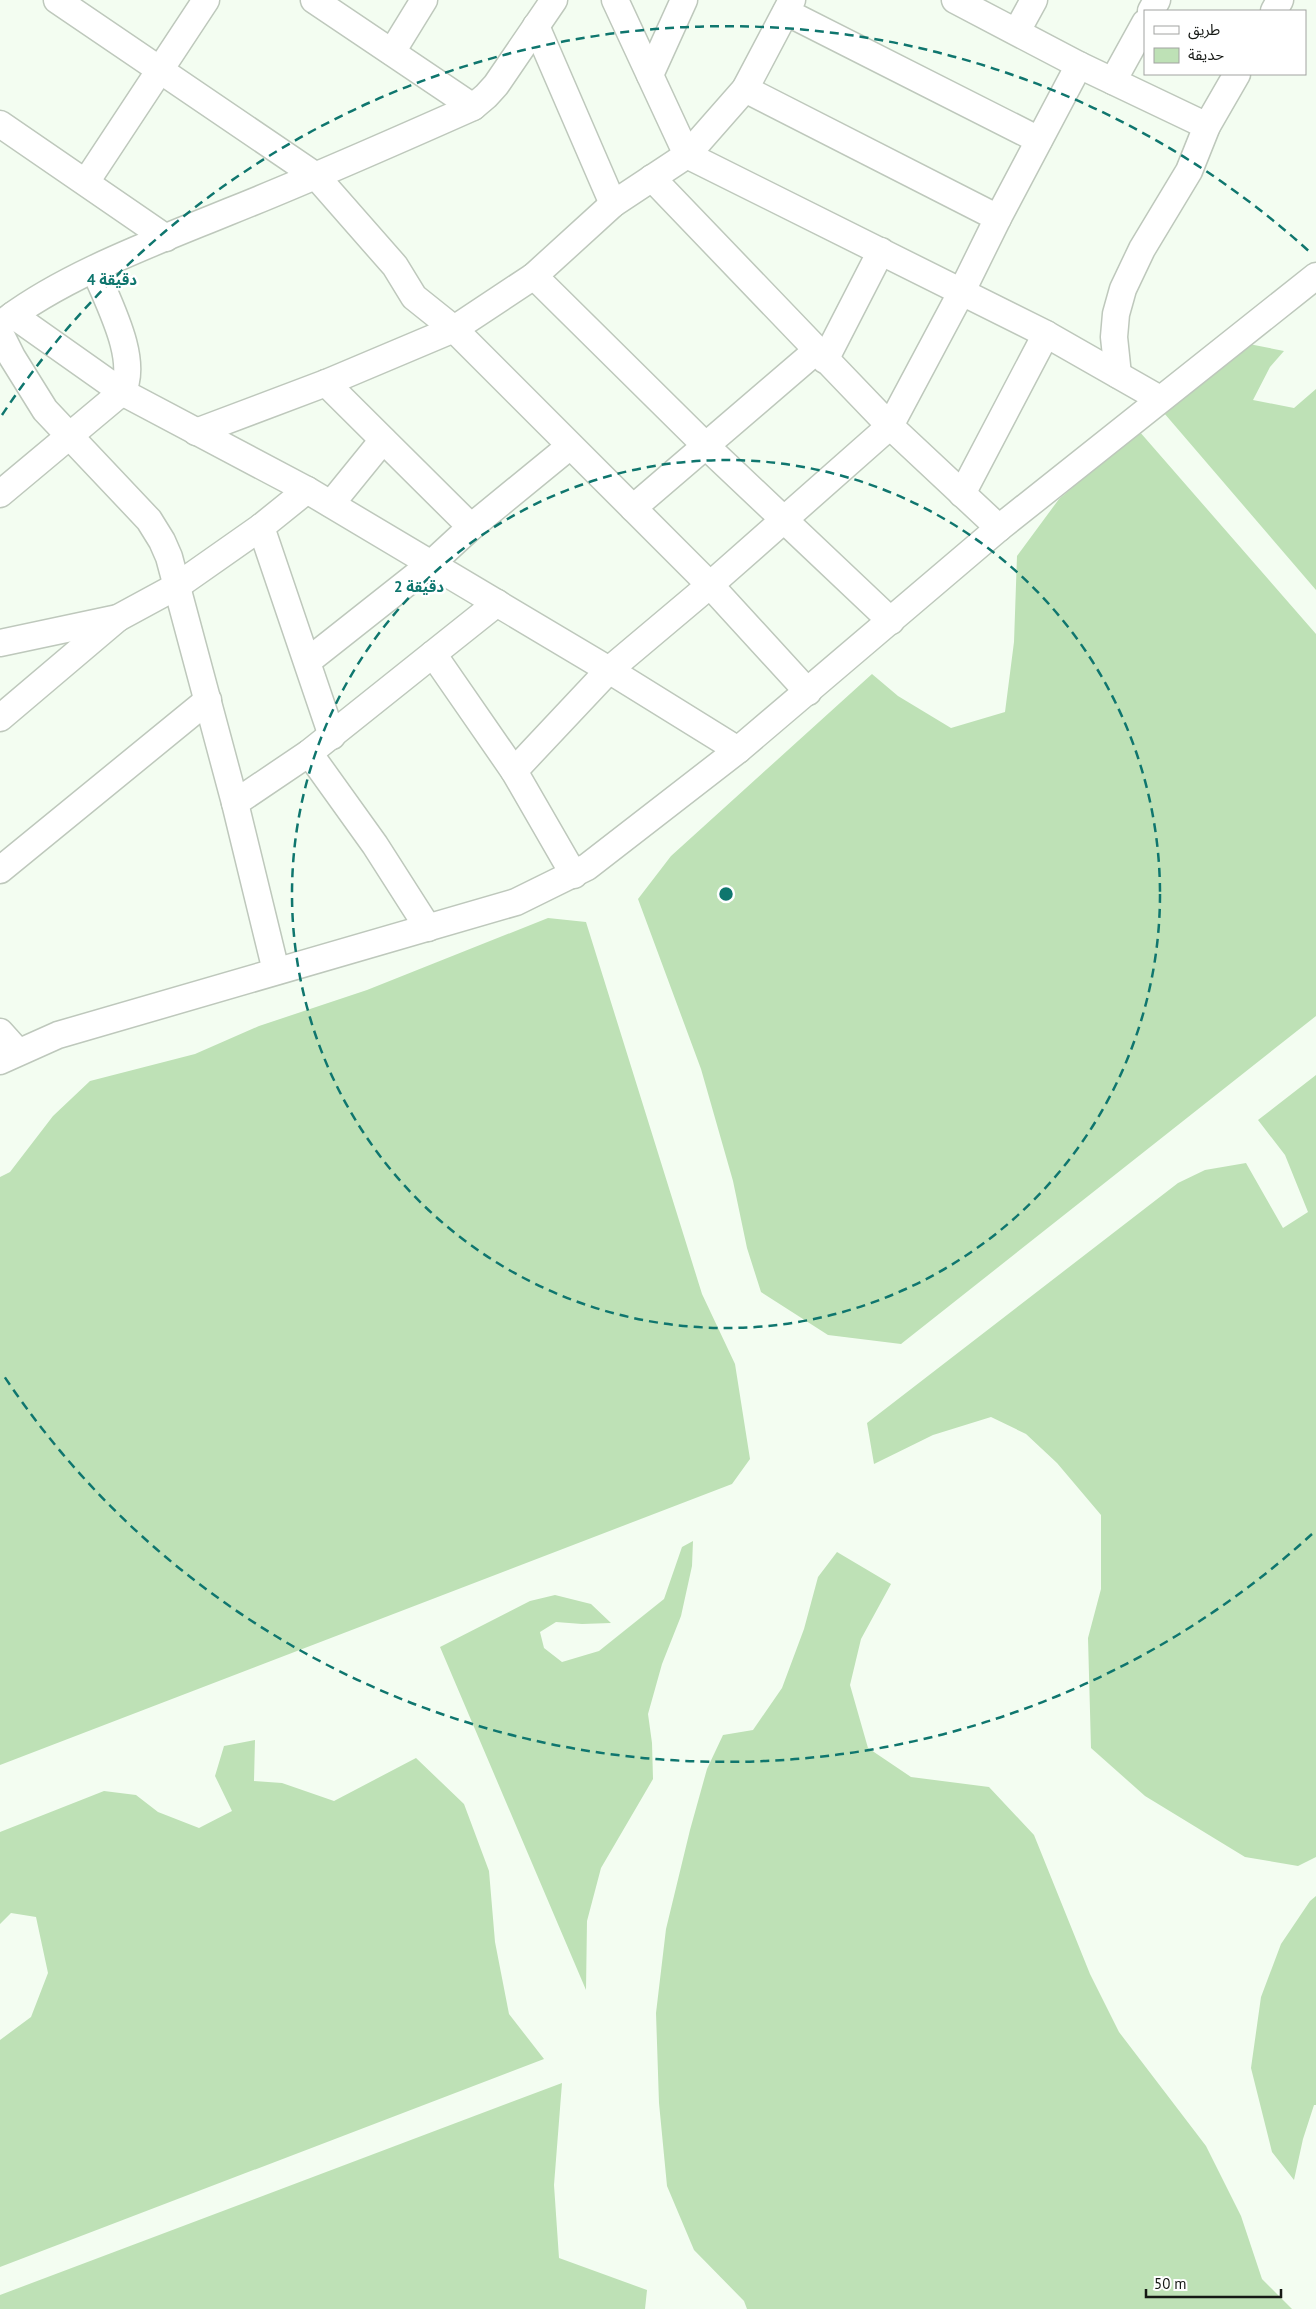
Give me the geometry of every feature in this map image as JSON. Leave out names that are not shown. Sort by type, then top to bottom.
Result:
[{"type":"street","points":[[57,0],[316,176],[395,266],[414,297],[454,329],[710,585],[808,692]]},
{"type":"street","points":[[86,182],[158,70],[206,0]]},
{"type":"street","points":[[314,0],[473,107]]},
{"type":"street","points":[[392,52],[424,0]]},
{"type":"street","points":[[4,324],[59,287],[95,270],[473,107],[496,85],[554,0]]},
{"type":"street","points":[[615,0],[687,155],[1046,334],[1160,399]]},
{"type":"street","points":[[650,75],[684,0]]},
{"type":"street","points":[[955,0],[1079,65],[1207,126]]},
{"type":"street","points":[[1016,31],[1034,0]]},
{"type":"street","points":[[196,432],[326,383],[454,329],[534,276],[614,204],[687,155],[745,89],[789,6],[1039,140]]},
{"type":"street","points":[[1113,81],[1144,25]]},
{"type":"street","points":[[536,26],[614,204]]},
{"type":"street","points":[[514,771],[609,670],[710,585],[890,426],[1079,65]]},
{"type":"street","points":[[1118,375],[1114,337],[1116,314],[1123,289],[1142,249],[1189,171],[1207,126],[1236,75]]},
{"type":"street","points":[[745,89],[998,218]]},
{"type":"street","points":[[0,124],[166,238]]},
{"type":"street","points":[[652,178],[890,426],[999,528]]},
{"type":"street","points":[[633,508],[706,446],[820,355],[882,251]]},
{"type":"street","points":[[0,494],[122,392],[128,380],[124,341],[95,270]]},
{"type":"street","points":[[534,276],[706,446],[891,621]]},
{"type":"street","points":[[0,1032],[9,1057],[58,1035],[516,902],[574,875],[738,750],[999,528],[1316,276]]},
{"type":"street","points":[[4,324],[122,392],[307,490],[432,563],[738,750]]},
{"type":"street","points":[[4,324],[30,387],[45,410],[149,520],[162,541],[177,586],[208,700],[276,971]]},
{"type":"street","points":[[962,494],[1046,334]]},
{"type":"street","points":[[326,383],[471,527]]},
{"type":"street","points":[[331,504],[383,440]]},
{"type":"street","points":[[308,661],[432,563],[471,527],[570,446]]},
{"type":"street","points":[[0,718],[118,618],[177,586],[261,528],[307,490]]},
{"type":"street","points":[[261,528],[308,661],[332,736]]},
{"type":"street","points":[[235,803],[309,754],[497,603]]},
{"type":"street","points":[[0,643],[118,618]]},
{"type":"street","points":[[433,654],[514,771],[574,875]]},
{"type":"street","points":[[0,870],[208,700]]},
{"type":"street","points":[[309,754],[375,845],[428,928]]},
{"type":"green space","points":[[1249,344],[1284,351],[1270,367],[1253,400],[1294,408],[1316,389],[1316,590],[1164,413]]},
{"type":"green space","points":[[1139,431],[1316,634],[1316,1016],[901,1344],[828,1335],[761,1292],[747,1248],[733,1181],[701,1069],[638,899],[671,856],[872,674],[898,696],[951,728],[1005,712],[1014,642],[1017,556],[1059,499]]},
{"type":"green space","points":[[548,918],[586,922],[702,1294],[735,1364],[750,1459],[732,1484],[0,1765],[0,1177],[10,1172],[53,1116],[90,1081],[195,1054],[259,1026],[367,990]]},
{"type":"green space","points":[[1316,1075],[1316,1857],[1298,1866],[1245,1857],[1145,1796],[1091,1748],[1088,1638],[1101,1589],[1101,1515],[1057,1463],[1026,1434],[991,1417],[933,1435],[874,1464],[867,1423],[1178,1183],[1205,1170],[1246,1163],[1283,1228],[1308,1212],[1285,1155],[1258,1120]]},
{"type":"green space","points":[[693,1541],[692,1566],[681,1616],[662,1664],[648,1714],[652,1743],[653,1779],[601,1868],[587,1921],[586,1990],[440,1647],[530,1601],[555,1595],[591,1604],[611,1623],[582,1624],[556,1622],[540,1632],[544,1648],[562,1662],[599,1651],[664,1599],[682,1547]]},
{"type":"green space","points":[[837,1552],[891,1584],[861,1639],[850,1685],[868,1748],[911,1777],[989,1787],[1034,1835],[1090,1974],[1119,2032],[1206,2146],[1241,2216],[1262,2279],[1292,2309],[747,2309],[744,2301],[694,2250],[667,2186],[659,2103],[656,2013],[666,1929],[707,1769],[723,1735],[753,1730],[782,1688],[804,1629],[818,1577]]},
{"type":"green space","points":[[255,1740],[254,1781],[282,1783],[334,1801],[416,1758],[464,1804],[489,1871],[495,1942],[509,2014],[544,2059],[0,2267],[0,2040],[31,2017],[48,1973],[36,1917],[11,1913],[0,1924],[0,1832],[104,1791],[136,1795],[158,1812],[199,1828],[232,1811],[215,1776],[224,1746]]},
{"type":"green space","points":[[1316,1896],[1316,2105],[1314,2105],[1303,2139],[1294,2180],[1272,2152],[1251,2068],[1261,1997],[1281,1944],[1310,1901]]},
{"type":"green space","points":[[562,2083],[554,2185],[559,2258],[647,2290],[645,2309],[0,2309],[0,2295]]}]
